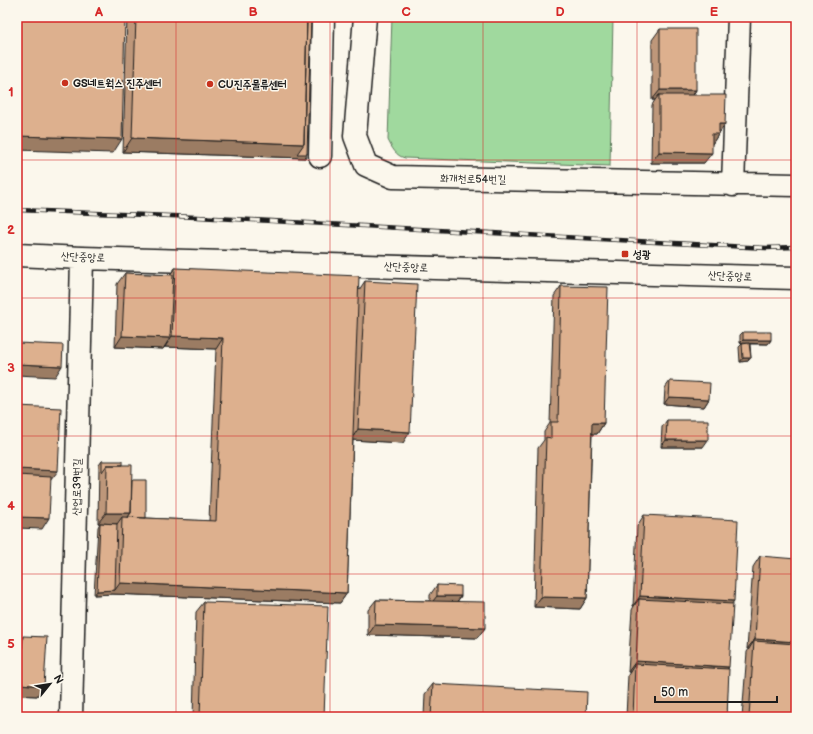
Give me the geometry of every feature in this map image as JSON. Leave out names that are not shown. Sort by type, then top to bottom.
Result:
[{"type":"street","points":[[320,156],[323,17]]},
{"type":"street","name":"화개천로54번길","points":[[365,17],[355,136],[366,165],[393,177],[733,185],[796,185]]},
{"type":"street","points":[[733,185],[739,17]]},
{"type":"street","name":"산단중앙로","points":[[17,254],[82,258],[796,278]]},
{"type":"street","name":"산업로39번길","points":[[71,717],[82,258]]},
{"type":"green space","points":[[392,17],[613,17],[610,166],[405,158],[397,154],[388,140]]},
{"type":"building","name":"GS네트웍스 진주센터","points":[[17,17],[125,17],[122,139],[17,136]]},
{"type":"building","name":"CU진주물류센터","points":[[136,17],[307,17],[304,144],[132,138]]},
{"type":"building","points":[[307,17],[311,17],[307,154],[297,154],[304,144]]},
{"type":"building","points":[[660,29],[696,29],[696,90],[660,90]]},
{"type":"building","points":[[659,95],[726,95],[725,124],[719,124],[719,134],[712,134],[712,153],[659,152]]},
{"type":"building","points":[[175,268],[359,276],[347,593],[120,583],[122,517],[216,521],[223,338],[172,336]]},
{"type":"building","points":[[125,273],[173,275],[170,338],[122,336]]},
{"type":"building","points":[[365,281],[417,284],[410,432],[358,429]]},
{"type":"building","points":[[561,286],[608,287],[604,423],[592,423],[587,598],[541,597],[546,437],[551,438],[551,422],[558,422]]},
{"type":"building","points":[[743,332],[771,332],[771,340],[743,340]]},
{"type":"building","points":[[17,343],[63,345],[62,366],[17,364]]},
{"type":"building","points":[[749,343],[751,358],[743,358],[742,344]]},
{"type":"building","points":[[670,381],[710,383],[709,399],[669,397]]},
{"type":"building","points":[[17,406],[61,408],[58,471],[17,469]]},
{"type":"building","points":[[667,420],[708,420],[708,440],[666,440]]},
{"type":"building","points":[[102,461],[123,461],[123,465],[107,465],[102,472]]},
{"type":"building","points":[[107,465],[132,465],[131,513],[106,513]]},
{"type":"building","points":[[17,475],[51,477],[49,518],[17,517]]},
{"type":"building","points":[[132,480],[146,480],[146,518],[128,517],[131,513]]},
{"type":"building","points":[[644,515],[738,520],[734,601],[640,596]]},
{"type":"building","points":[[100,523],[117,524],[115,590],[97,591]]},
{"type":"building","points":[[760,556],[796,559],[796,642],[755,639]]},
{"type":"building","points":[[437,585],[461,586],[461,596],[437,596]]},
{"type":"building","points":[[639,599],[733,604],[729,667],[636,661]]},
{"type":"building","points":[[376,600],[485,602],[485,628],[375,625]]},
{"type":"building","points":[[204,602],[328,606],[324,717],[200,717]]},
{"type":"building","points":[[23,636],[47,637],[44,686],[20,684]]},
{"type":"building","points":[[754,641],[796,644],[796,717],[749,717]]},
{"type":"building","points":[[635,664],[729,669],[727,717],[633,717]]},
{"type":"building","points":[[433,684],[587,692],[586,717],[431,717]]},
{"type":"railway","points":[[17,210],[197,217],[766,248],[796,247]]},
{"type":"place","name":"GS네트웍스 진주센터","points":[[65,83]]},
{"type":"place","name":"CU진주물류센터","points":[[210,84]]},
{"type":"place","name":"성광","points":[[625,254]]}]
